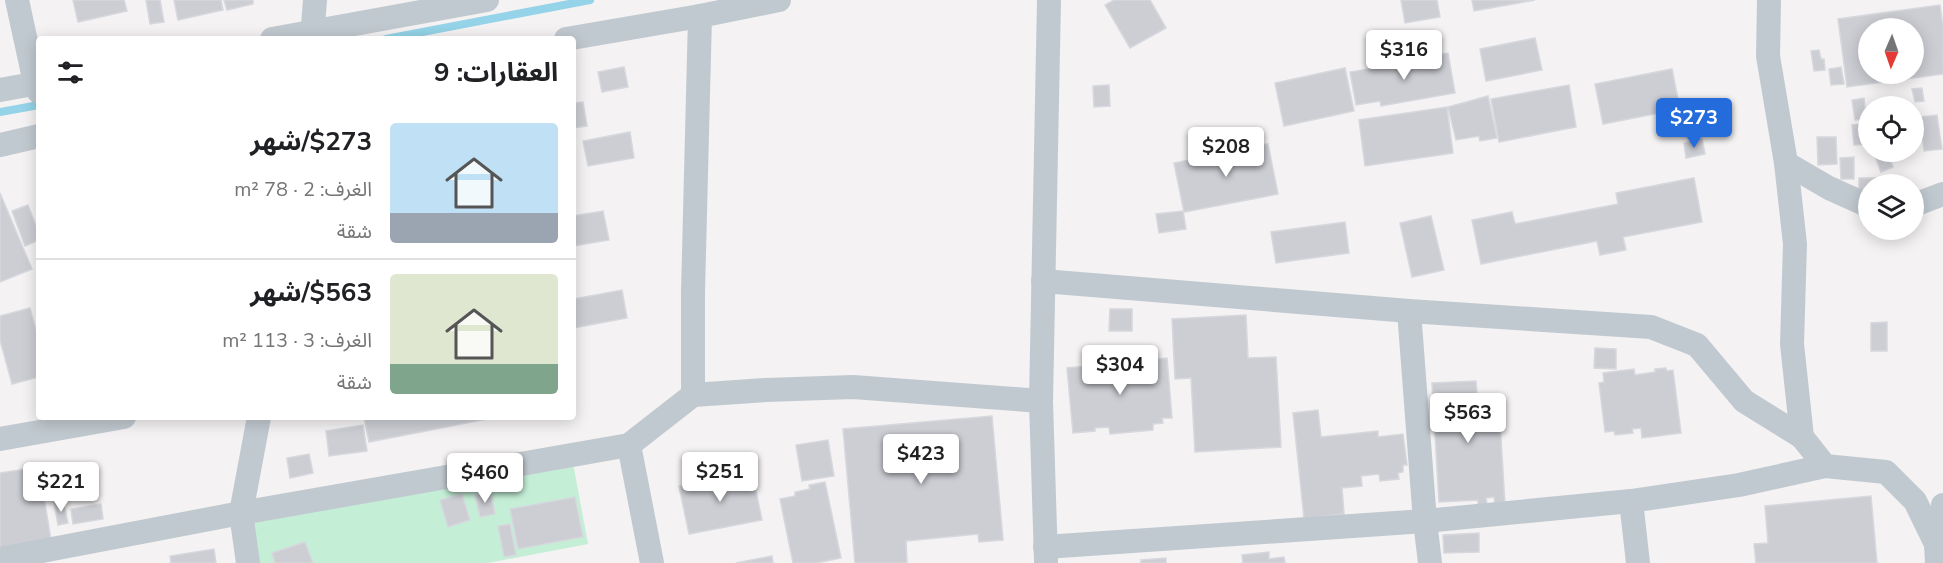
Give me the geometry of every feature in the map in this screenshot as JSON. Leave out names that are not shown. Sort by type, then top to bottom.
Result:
[{"type":"street","points":[[17,0],[36,78]]},
{"type":"street","points":[[315,0],[312,35],[487,0]]},
{"type":"street","points":[[576,37],[779,0]]},
{"type":"street","points":[[1049,0],[1041,401],[1045,555],[1631,501],[1739,485],[1825,466],[1887,472],[1915,501],[1936,554]]},
{"type":"street","points":[[1769,0],[1768,56],[1786,163],[1795,244],[1792,344],[1802,437]]},
{"type":"street","points":[[693,395],[693,292],[700,16]]},
{"type":"street","points":[[0,90],[36,86]]},
{"type":"street","points":[[0,145],[36,137]]},
{"type":"street","points":[[1786,163],[1829,188],[1858,201]]},
{"type":"street","points":[[1924,201],[1943,194]]},
{"type":"street","points":[[1043,281],[1409,311],[1651,327],[1697,345],[1744,401],[1802,437],[1825,466]]},
{"type":"street","points":[[1409,311],[1430,563]]},
{"type":"street","points":[[0,559],[241,513],[629,445],[693,395],[854,387],[1041,401]]},
{"type":"street","points":[[0,439],[107,420]]},
{"type":"street","points":[[248,563],[241,513],[258,420]]},
{"type":"street","points":[[629,445],[652,563]]},
{"type":"street","points":[[1631,501],[1638,563]]},
{"type":"street","points":[[1936,554],[1943,505]]},
{"type":"green space","points":[[573,463],[588,544],[488,563],[259,563],[252,523]]},
{"type":"building","points":[[73,0],[124,0],[127,11],[78,22]]},
{"type":"building","points":[[146,0],[160,0],[164,22],[150,24]]},
{"type":"building","points":[[174,0],[221,0],[223,10],[178,20]]},
{"type":"building","points":[[224,0],[253,0],[253,4],[227,10]]},
{"type":"building","points":[[1114,0],[1150,0],[1166,28],[1130,48],[1105,5]]},
{"type":"building","points":[[1401,0],[1437,0],[1440,17],[1405,23]]},
{"type":"building","points":[[1472,0],[1535,0],[1474,11]]},
{"type":"building","points":[[1940,5],[1943,27],[1943,74],[1924,77],[1924,18],[1858,18],[1858,84],[1869,84],[1847,87],[1838,19]]},
{"type":"building","points":[[1535,38],[1542,70],[1486,81],[1480,49]]},
{"type":"building","points":[[1819,50],[1821,59],[1824,59],[1825,70],[1814,71],[1811,51]]},
{"type":"building","points":[[1448,53],[1455,93],[1381,106],[1380,101],[1356,105],[1350,72]]},
{"type":"building","points":[[624,67],[628,87],[602,92],[598,72]]},
{"type":"building","points":[[1841,67],[1844,84],[1831,85],[1829,69]]},
{"type":"building","points":[[1345,68],[1354,111],[1284,126],[1275,83]]},
{"type":"building","points":[[1672,69],[1680,109],[1603,124],[1595,84]]},
{"type":"building","points":[[1109,85],[1110,106],[1094,107],[1093,86]]},
{"type":"building","points":[[1569,85],[1576,127],[1499,142],[1491,99]]},
{"type":"building","points":[[1922,88],[1923,96],[1914,96],[1912,89]]},
{"type":"building","points":[[1488,96],[1497,138],[1480,141],[1479,136],[1456,140],[1448,107]]},
{"type":"building","points":[[1858,99],[1858,120],[1855,120],[1852,100]]},
{"type":"building","points":[[583,102],[587,126],[576,128],[576,103]]},
{"type":"building","points":[[1447,107],[1453,153],[1365,166],[1359,120]]},
{"type":"building","points":[[1937,115],[1942,149],[1924,151],[1924,117]]},
{"type":"building","points":[[1858,124],[1858,145],[1854,145],[1852,125]]},
{"type":"building","points":[[630,132],[634,158],[588,166],[583,141]]},
{"type":"building","points":[[1817,137],[1836,137],[1837,164],[1818,165]]},
{"type":"building","points":[[1702,139],[1705,154],[1686,158],[1684,143]]},
{"type":"building","points":[[1268,144],[1278,194],[1184,212],[1174,163]]},
{"type":"building","points":[[1854,157],[1854,179],[1841,179],[1840,158]]},
{"type":"building","points":[[1877,162],[1891,162],[1893,167],[1881,172]]},
{"type":"building","points":[[1694,178],[1702,222],[1623,237],[1626,250],[1600,255],[1597,241],[1481,264],[1472,220],[1512,212],[1515,224],[1618,204],[1616,193]]},
{"type":"building","points":[[0,193],[32,269],[0,282]]},
{"type":"building","points":[[28,205],[36,226],[36,241],[25,246],[12,211]]},
{"type":"building","points":[[603,211],[609,240],[576,246],[576,216]]},
{"type":"building","points":[[1183,211],[1186,229],[1159,233],[1156,214]]},
{"type":"building","points":[[1431,216],[1444,270],[1412,277],[1400,223]]},
{"type":"building","points":[[1345,222],[1349,253],[1276,263],[1271,232]]},
{"type":"building","points":[[622,290],[627,318],[576,327],[576,298]]},
{"type":"building","points":[[30,308],[36,330],[36,378],[12,384],[0,340],[0,316]]},
{"type":"building","points":[[1110,309],[1132,309],[1132,331],[1109,331]]},
{"type":"building","points":[[1246,315],[1248,358],[1276,357],[1281,447],[1195,452],[1191,378],[1175,379],[1172,319]]},
{"type":"building","points":[[1887,322],[1887,351],[1871,351],[1871,323]]},
{"type":"building","points":[[1595,348],[1616,349],[1616,369],[1594,368]]},
{"type":"building","points":[[1167,358],[1172,418],[1162,418],[1163,423],[1153,424],[1153,430],[1110,434],[1109,427],[1073,433],[1067,368]]},
{"type":"building","points":[[1666,368],[1667,371],[1673,370],[1681,433],[1642,438],[1641,428],[1632,429],[1633,433],[1615,435],[1614,431],[1605,432],[1599,383],[1604,382],[1603,373],[1634,369],[1635,375]]},
{"type":"building","points":[[1476,381],[1477,394],[1489,394],[1490,405],[1499,404],[1505,505],[1495,506],[1494,497],[1486,498],[1487,505],[1478,506],[1478,500],[1439,502],[1432,383]]},
{"type":"building","points":[[1318,410],[1321,437],[1378,431],[1378,437],[1403,434],[1407,465],[1403,465],[1403,472],[1398,473],[1399,479],[1380,481],[1379,474],[1361,476],[1362,486],[1342,488],[1344,514],[1304,518],[1293,413]]},
{"type":"building","points":[[992,416],[1003,540],[979,542],[978,534],[906,541],[907,563],[855,563],[843,429]]},
{"type":"building","points":[[365,420],[482,420],[369,442]]},
{"type":"building","points":[[363,425],[367,451],[329,456],[326,431]]},
{"type":"building","points":[[828,440],[834,476],[802,481],[796,445]]},
{"type":"building","points":[[309,454],[313,473],[290,478],[287,458]]},
{"type":"building","points":[[39,467],[51,540],[0,548],[0,473]]},
{"type":"building","points":[[752,472],[762,520],[689,534],[679,486]]},
{"type":"building","points":[[825,482],[841,558],[816,563],[793,563],[780,499],[795,496],[795,492],[810,489],[809,485]]},
{"type":"building","points":[[491,492],[495,514],[480,517],[475,495]]},
{"type":"building","points":[[462,494],[470,520],[448,527],[440,500]]},
{"type":"building","points":[[1871,496],[1877,563],[1756,563],[1754,544],[1768,543],[1765,506]]},
{"type":"building","points":[[575,497],[583,537],[518,549],[510,509]]},
{"type":"building","points":[[63,501],[68,523],[58,525],[54,502]]},
{"type":"building","points":[[101,504],[103,519],[73,524],[71,509]]},
{"type":"building","points":[[510,524],[516,555],[504,557],[498,526]]},
{"type":"building","points":[[1479,533],[1479,552],[1444,553],[1443,535]]},
{"type":"building","points":[[305,542],[313,563],[275,563],[272,553]]},
{"type":"building","points":[[214,549],[216,563],[171,563],[170,556]]},
{"type":"building","points":[[1269,552],[1269,559],[1284,557],[1285,563],[1243,563],[1242,555]]},
{"type":"building","points":[[772,556],[773,563],[736,563]]},
{"type":"building","points":[[1166,558],[1166,563],[1141,563],[1141,560]]},
{"type":"waterway","points":[[402,36],[590,0]]},
{"type":"waterway","points":[[0,112],[36,106]]}]
